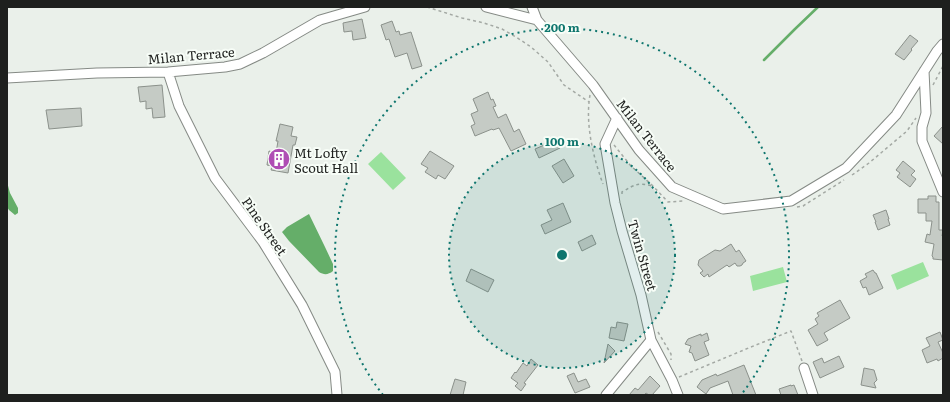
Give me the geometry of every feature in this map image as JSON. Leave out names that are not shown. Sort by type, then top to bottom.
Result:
[{"type":"street","name":"Milan Terrace","points":[[7,78],[97,73],[168,72],[225,67],[240,64],[263,53],[320,20],[365,7]]},
{"type":"street","points":[[486,7],[537,20]]},
{"type":"street","name":"Milan Terrace","points":[[532,7],[537,20],[592,85],[640,150],[672,187],[723,209],[791,201],[846,168],[896,115],[943,44]]},
{"type":"street","points":[[924,71],[926,113],[922,128],[922,141],[943,192]]},
{"type":"street","name":"Pine Street","points":[[168,72],[178,106],[215,178],[263,242],[302,305],[335,372],[337,395]]},
{"type":"street","name":"Twin Street","points":[[617,118],[605,144],[622,231],[641,295],[651,340],[672,380],[678,395]]},
{"type":"street","points":[[606,395],[651,340]]},
{"type":"street","points":[[804,368],[813,395]]},
{"type":"path","points":[[427,7],[502,29],[516,37],[531,47],[548,62],[564,85],[589,102]]},
{"type":"path","points":[[931,89],[943,66]]},
{"type":"path","points":[[592,85],[588,107],[589,130],[597,168],[603,185]]},
{"type":"path","points":[[796,208],[803,206],[869,163],[907,131],[925,103]]},
{"type":"path","points":[[608,137],[631,166],[668,202],[684,201]]},
{"type":"path","points":[[621,197],[622,192],[632,186],[643,184],[654,187]]},
{"type":"path","points":[[672,380],[791,331],[804,368]]},
{"type":"shaded area","points":[[381,152],[406,178],[393,190],[368,164]]},
{"type":"shaded area","points":[[7,182],[10,193],[18,208],[18,213],[15,215],[7,207]]},
{"type":"shaded area","points":[[309,214],[333,264],[333,271],[328,274],[319,272],[282,232],[287,227]]},
{"type":"shaded area","points":[[923,262],[929,276],[897,290],[891,275]]},
{"type":"shaded area","points":[[783,267],[787,282],[753,291],[750,276]]},
{"type":"building","points":[[362,19],[366,38],[353,40],[352,31],[344,32],[343,23]]},
{"type":"building","points":[[392,21],[396,32],[399,31],[400,35],[411,32],[422,66],[412,69],[407,53],[395,57],[389,39],[386,40],[381,25]]},
{"type":"building","points":[[910,35],[918,41],[904,60],[895,54]]},
{"type":"building","points":[[162,85],[165,117],[153,118],[152,108],[146,109],[146,101],[140,102],[138,87]]},
{"type":"building","points":[[488,92],[491,100],[493,99],[496,106],[493,107],[498,118],[506,114],[514,132],[519,129],[526,144],[511,151],[499,128],[492,129],[475,136],[471,126],[475,124],[471,114],[478,111],[473,99]]},
{"type":"building","points":[[81,108],[82,126],[49,129],[46,110]]},
{"type":"building","points":[[280,124],[293,127],[291,136],[297,137],[295,145],[293,145],[288,173],[271,170],[272,166],[267,165],[269,151],[276,153],[278,141],[276,141]]},
{"type":"building","points":[[943,126],[943,144],[934,136]]},
{"type":"building","points":[[556,140],[560,148],[539,158],[535,149]]},
{"type":"building","points":[[430,151],[454,166],[445,179],[438,175],[436,179],[425,172],[428,168],[421,164]]},
{"type":"building","points":[[564,159],[574,176],[563,183],[552,166]]},
{"type":"building","points":[[903,161],[915,171],[911,175],[916,179],[910,187],[897,177],[900,173],[896,170]]},
{"type":"building","points":[[928,196],[936,196],[936,202],[939,202],[939,230],[943,230],[943,260],[933,259],[934,244],[925,242],[927,234],[930,235],[932,221],[926,221],[926,213],[918,213],[918,199],[928,199]]},
{"type":"building","points":[[563,203],[571,222],[545,234],[541,225],[552,220],[547,210]]},
{"type":"building","points":[[886,210],[890,225],[878,230],[873,215]]},
{"type":"building","points":[[592,235],[596,244],[582,251],[578,242]]},
{"type":"building","points":[[731,244],[736,252],[739,250],[746,261],[740,266],[737,266],[735,263],[729,267],[727,265],[709,277],[708,274],[704,277],[700,273],[703,271],[698,265],[699,260],[715,250],[720,251]]},
{"type":"building","points":[[471,269],[494,280],[488,292],[466,281]]},
{"type":"building","points":[[873,270],[883,288],[869,295],[866,287],[863,288],[860,281],[867,277],[865,274]]},
{"type":"building","points":[[840,300],[850,318],[824,333],[828,340],[817,346],[808,330],[818,324],[815,319],[819,316],[817,313]]},
{"type":"building","points":[[617,322],[628,324],[624,341],[609,338],[611,327],[616,328]]},
{"type":"building","points":[[940,332],[943,340],[938,342],[943,353],[943,358],[938,361],[937,359],[927,363],[922,350],[930,346],[926,338]]},
{"type":"building","points":[[707,333],[709,340],[704,342],[709,355],[695,361],[692,353],[689,352],[691,346],[685,344],[688,339]]},
{"type":"building","points":[[608,344],[615,351],[604,363]]},
{"type":"building","points":[[839,356],[844,367],[820,378],[813,362],[822,358],[824,363]]},
{"type":"building","points":[[531,359],[538,365],[524,383],[526,384],[521,391],[515,386],[518,383],[511,378],[523,363],[527,366]]},
{"type":"building","points":[[744,365],[756,395],[733,395],[728,381],[710,388],[706,394],[697,387],[702,380],[716,374],[717,376]]},
{"type":"building","points":[[864,368],[874,370],[877,380],[874,383],[876,388],[861,385]]},
{"type":"building","points":[[574,373],[578,382],[586,379],[590,387],[575,393],[567,376]]},
{"type":"building","points":[[650,376],[660,386],[652,395],[646,393],[644,395],[629,395],[635,388],[638,390]]},
{"type":"building","points":[[455,379],[466,382],[463,395],[450,395]]},
{"type":"building","points":[[794,385],[798,395],[781,395],[779,389]]},
{"type":"waterway","points":[[764,60],[818,7]]},
{"type":"place","name":"Mt Lofty Scout Hall","points":[[279,159]]}]
